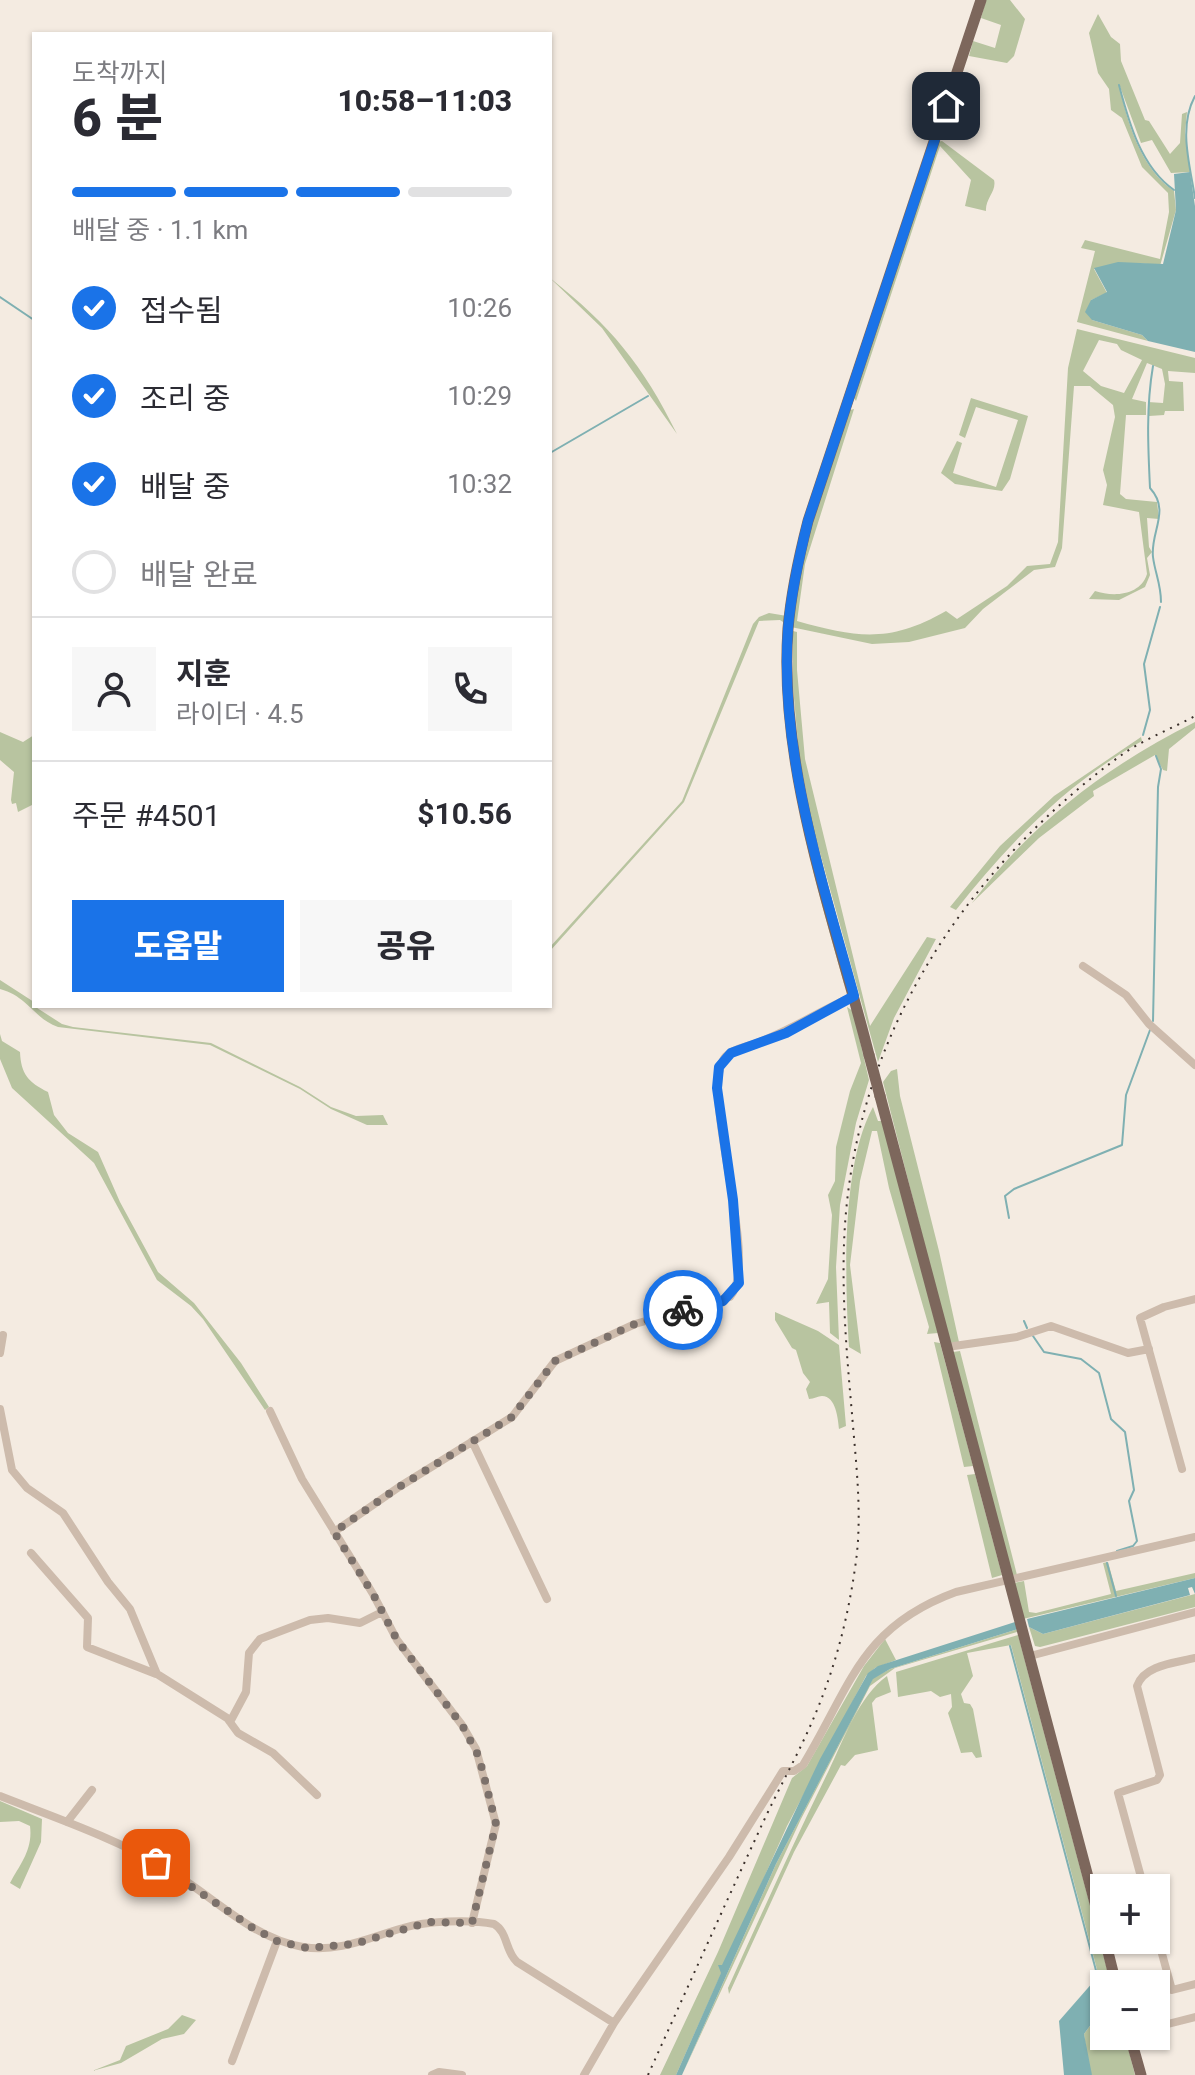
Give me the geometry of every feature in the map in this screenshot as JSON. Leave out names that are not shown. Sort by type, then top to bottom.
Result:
[{"type":"main road","points":[[981,0],[808,521],[794,585],[788,654],[790,704],[799,779],[854,996],[1090,1885]]},
{"type":"main road","points":[[1134,2050],[1141,2075]]},
{"type":"street","points":[[1083,966],[1126,995],[1149,1024],[1195,1065]]},
{"type":"street","points":[[334,1532],[519,1409],[555,1361],[635,1324],[723,1301],[735,1291],[739,1283],[733,1200],[717,1088],[719,1067],[731,1053],[786,1033],[854,996]]},
{"type":"street","points":[[1182,1469],[1140,1318],[1164,1307],[1195,1299]]},
{"type":"street","points":[[947,1347],[1017,1337],[1051,1326],[1128,1353],[1149,1349]]},
{"type":"street","points":[[0,1353],[3,1335]]},
{"type":"street","points":[[0,1409],[12,1470],[27,1488],[63,1513],[108,1582],[130,1609],[157,1674]]},
{"type":"street","points":[[270,1411],[302,1479],[397,1640],[470,1736],[479,1757],[496,1824],[472,1923]]},
{"type":"street","points":[[472,1441],[547,1599]]},
{"type":"street","points":[[584,2075],[614,2023],[729,1857],[783,1771],[794,1771],[803,1765],[858,1663],[888,1628],[936,1599],[1195,1537]]},
{"type":"street","points":[[31,1553],[88,1618],[87,1647],[157,1674],[230,1722],[238,1733],[273,1753],[317,1795]]},
{"type":"street","points":[[230,1722],[246,1692],[249,1653],[260,1639],[310,1620],[328,1618],[360,1623],[382,1612]]},
{"type":"street","points":[[1030,1656],[1195,1612]]},
{"type":"street","points":[[1140,1874],[1118,1793],[1157,1780],[1160,1775],[1137,1686],[1140,1676],[1147,1671],[1195,1658]]},
{"type":"street","points":[[67,1822],[92,1790]]},
{"type":"street","points":[[0,1796],[67,1822],[167,1869],[277,1941],[307,1948],[342,1947],[420,1924],[498,1926],[511,1956],[517,1962],[614,2023]]},
{"type":"street","points":[[232,2061],[277,1941]]},
{"type":"street","points":[[1162,1954],[1172,1990],[1195,1984]]},
{"type":"street","points":[[1170,2023],[1195,2017]]},
{"type":"street","points":[[432,2075],[439,2072],[462,2075]]},
{"type":"green space","points":[[986,0],[1010,0],[1025,19],[1014,56],[1007,63],[969,56],[973,41],[995,48],[1001,25],[981,18]]},
{"type":"green space","points":[[1098,14],[1111,37],[1120,44],[1121,61],[1145,120],[1149,121],[1170,154],[1180,143],[1182,114],[1187,112],[1185,133],[1190,172],[1171,173],[1152,140],[1141,143],[1119,84],[1137,144],[1162,182],[1174,191],[1176,210],[1160,266],[1134,263],[1094,269],[1107,293],[1091,300],[1092,320],[1142,335],[1148,341],[1077,322],[1095,251],[1081,248],[1085,240],[1160,259],[1169,212],[1168,193],[1142,167],[1122,118],[1111,110],[1109,89],[1098,73],[1089,33]]},
{"type":"green space","points":[[942,141],[994,180],[994,188],[986,211],[965,206],[971,180],[940,146],[856,401],[854,398],[937,142]]},
{"type":"green space","points":[[552,280],[591,313],[624,348],[651,387],[677,434],[602,328]]},
{"type":"green space","points":[[1077,329],[1195,358],[1195,373],[1168,371],[1169,381],[1183,382],[1184,411],[1165,411],[1164,415],[1149,416],[1148,402],[1163,403],[1165,384],[1162,369],[1147,363],[1132,399],[1146,402],[1146,415],[1126,415],[1120,494],[1126,499],[1157,502],[1159,519],[1147,518],[1152,552],[1147,558],[1150,575],[1145,587],[1119,600],[1089,599],[1095,591],[1118,594],[1132,591],[1147,574],[1139,512],[1103,505],[1107,485],[1103,470],[1115,417],[1113,405],[1090,386],[1074,386],[1062,548],[1055,567],[1034,570],[983,609],[965,628],[909,642],[872,644],[791,627],[809,531],[850,410],[854,409],[805,564],[797,621],[838,631],[873,634],[908,628],[946,611],[957,619],[1007,586],[1027,566],[1050,564],[1058,542],[1068,368]],"holes":[[[1099,340],[1117,344],[1121,350],[1142,360],[1124,393],[1101,386],[1083,371]]]},
{"type":"green space","points":[[971,398],[1028,416],[1010,479],[1002,491],[955,484],[941,473],[957,441],[962,443],[953,473],[996,487],[1018,420],[976,407],[965,438],[959,435]]},
{"type":"green space","points":[[769,613],[787,616],[785,697],[845,987],[808,851],[791,763],[785,717],[783,622],[780,620],[759,621],[684,802],[552,949],[552,945],[682,801],[753,624]]},
{"type":"green space","points":[[793,631],[797,632],[805,759],[870,1026],[927,937],[936,939],[894,1018],[878,1062],[812,824],[799,754],[793,687]]},
{"type":"green space","points":[[1195,722],[1195,728],[1169,749],[1167,771],[1163,770],[1155,755],[1093,791],[1094,796],[1039,838],[972,903],[1019,848],[1072,799],[1131,758]]},
{"type":"green space","points":[[0,732],[23,742],[32,736],[32,805],[18,812],[16,803],[12,804],[14,772],[0,760]]},
{"type":"green space","points":[[1141,737],[1142,741],[1064,795],[1018,838],[956,910],[950,907],[1000,846],[1054,796]]},
{"type":"green space","points":[[0,980],[32,1001],[32,1008],[73,1027],[211,1043],[300,1087],[331,1107],[356,1116],[383,1115],[388,1125],[367,1125],[331,1109],[300,1089],[210,1045],[58,1027],[42,1018],[18,997],[0,989]]},
{"type":"green space","points":[[847,1007],[853,1011],[869,1080],[856,1123],[840,1205],[836,1267],[839,1340],[830,1333],[829,1302],[816,1304],[828,1279],[832,1215],[828,1195],[835,1181],[836,1147],[850,1091],[861,1063]]},
{"type":"green space","points":[[0,1034],[2,1041],[20,1052],[27,1076],[48,1092],[54,1115],[68,1133],[98,1152],[120,1202],[158,1272],[194,1303],[241,1363],[269,1407],[265,1410],[203,1319],[157,1280],[94,1163],[12,1088],[0,1059]]},
{"type":"green space","points":[[897,1069],[900,1096],[959,1342],[950,1344],[883,1082],[891,1071]]},
{"type":"green space","points":[[873,1107],[878,1121],[882,1121],[938,1333],[927,1334],[929,1327],[889,1188],[877,1131],[872,1131],[860,1181],[850,1265],[861,1354],[849,1347],[846,1257],[855,1160]]},
{"type":"green space","points":[[775,1312],[818,1331],[839,1345],[846,1426],[839,1429],[835,1409],[827,1397],[809,1399],[806,1389],[810,1382],[803,1373],[796,1350],[775,1320]]},
{"type":"green space","points":[[934,1342],[940,1343],[973,1466],[964,1467]]},
{"type":"green space","points":[[960,1351],[1017,1575],[1012,1576],[953,1352]]},
{"type":"green space","points":[[975,1474],[1002,1575],[992,1578],[967,1475]]},
{"type":"green space","points":[[1108,1562],[1116,1591],[1195,1573],[1195,1578],[1023,1619],[1014,1583],[1024,1581],[1029,1612],[1036,1613],[1111,1594],[1103,1563]]},
{"type":"green space","points":[[1195,1594],[1195,1607],[1040,1647],[1035,1646],[1029,1627],[1043,1634]]},
{"type":"green space","points":[[1018,1629],[1017,1632],[895,1668],[870,1686],[801,1819],[682,2075],[776,1864],[873,1678],[890,1669]]},
{"type":"green space","points":[[1018,1635],[1090,1905],[1090,1943],[1011,1645],[967,1653],[973,1676],[961,1694],[964,1703],[970,1704],[973,1709],[982,1757],[976,1758],[972,1752],[961,1753],[948,1713],[952,1707],[951,1694],[940,1697],[931,1691],[898,1697],[896,1672]]},
{"type":"green space","points":[[885,1639],[896,1660],[875,1668],[866,1676],[787,1826],[676,2075],[660,2075],[718,1952],[792,1778],[807,1766],[864,1666]]},
{"type":"green space","points":[[887,1676],[891,1692],[872,1703],[878,1750],[855,1755],[845,1766],[841,1765],[794,1852],[729,1994],[728,1988],[847,1732],[860,1706]]},
{"type":"green space","points":[[0,1801],[42,1819],[41,1842],[20,1889],[10,1883],[28,1850],[30,1826],[19,1821],[0,1822]]},
{"type":"green space","points":[[1093,1954],[1103,1954],[1107,1970],[1097,1970]]},
{"type":"green space","points":[[182,2015],[196,2020],[184,2034],[162,2039],[121,2063],[92,2071],[120,2060],[126,2046],[168,2029]]},
{"type":"green space","points":[[1090,2026],[1090,2050],[1129,2050],[1135,2075],[1092,2075],[1084,2034]]},
{"type":"water","points":[[1190,172],[1195,206],[1195,352],[1148,341],[1142,335],[1092,320],[1085,312],[1091,300],[1107,292],[1094,268],[1118,262],[1163,264],[1176,210],[1174,174]]},
{"type":"water","points":[[1195,1578],[1195,1594],[1192,1587],[1188,1588],[1190,1595],[1043,1634],[1029,1627],[1027,1619]]},
{"type":"water","points":[[1015,1622],[1018,1629],[890,1669],[873,1679],[776,1864],[682,2075],[676,2075],[721,1973],[718,1965],[722,1965],[820,1759],[868,1673],[878,1666]]},
{"type":"water","points":[[1090,1986],[1090,2026],[1084,2034],[1092,2075],[1064,2075],[1059,2021]]},
{"type":"waterway","points":[[1119,85],[1132,129],[1145,157],[1174,190]]},
{"type":"waterway","points":[[1195,96],[1186,133],[1195,198]]},
{"type":"waterway","points":[[0,297],[32,319]]},
{"type":"waterway","points":[[1153,366],[1148,412],[1150,488],[1159,505],[1153,557],[1161,602]]},
{"type":"waterway","points":[[552,452],[648,396]]},
{"type":"waterway","points":[[1143,735],[1150,710],[1144,664],[1160,607]]},
{"type":"waterway","points":[[1153,1021],[1158,787],[1161,769],[1156,756]]},
{"type":"waterway","points":[[1009,1218],[1005,1196],[1014,1189],[1122,1145],[1126,1095],[1150,1030]]},
{"type":"waterway","points":[[1024,1321],[1027,1328]]},
{"type":"waterway","points":[[1033,1336],[1044,1352],[1081,1359],[1099,1373],[1111,1419],[1125,1432],[1134,1490],[1129,1501],[1137,1541],[1133,1546],[1117,1551]]},
{"type":"waterway","points":[[1107,1563],[1116,1596]]},
{"type":"waterway","points":[[1010,1646],[1096,1970]]},
{"type":"railway","points":[[648,2075],[811,1725],[845,1622],[857,1549],[859,1510],[845,1329],[844,1244],[851,1170],[868,1099],[892,1032],[925,968],[965,909],[1011,853],[1063,802],[1120,756],[1195,716]]},
{"type":"way so far","points":[[156,1863],[253,1928],[277,1941],[307,1948],[342,1947],[429,1922],[472,1923],[496,1824],[479,1757],[470,1736],[397,1640],[373,1594],[334,1532],[399,1487],[512,1417],[555,1361],[635,1324],[683,1310]]},
{"type":"route","points":[[683,1310],[723,1301],[730,1297],[739,1283],[733,1200],[717,1088],[719,1067],[727,1055],[786,1033],[854,996],[799,779],[790,704],[788,629],[808,521],[946,106]]}]
